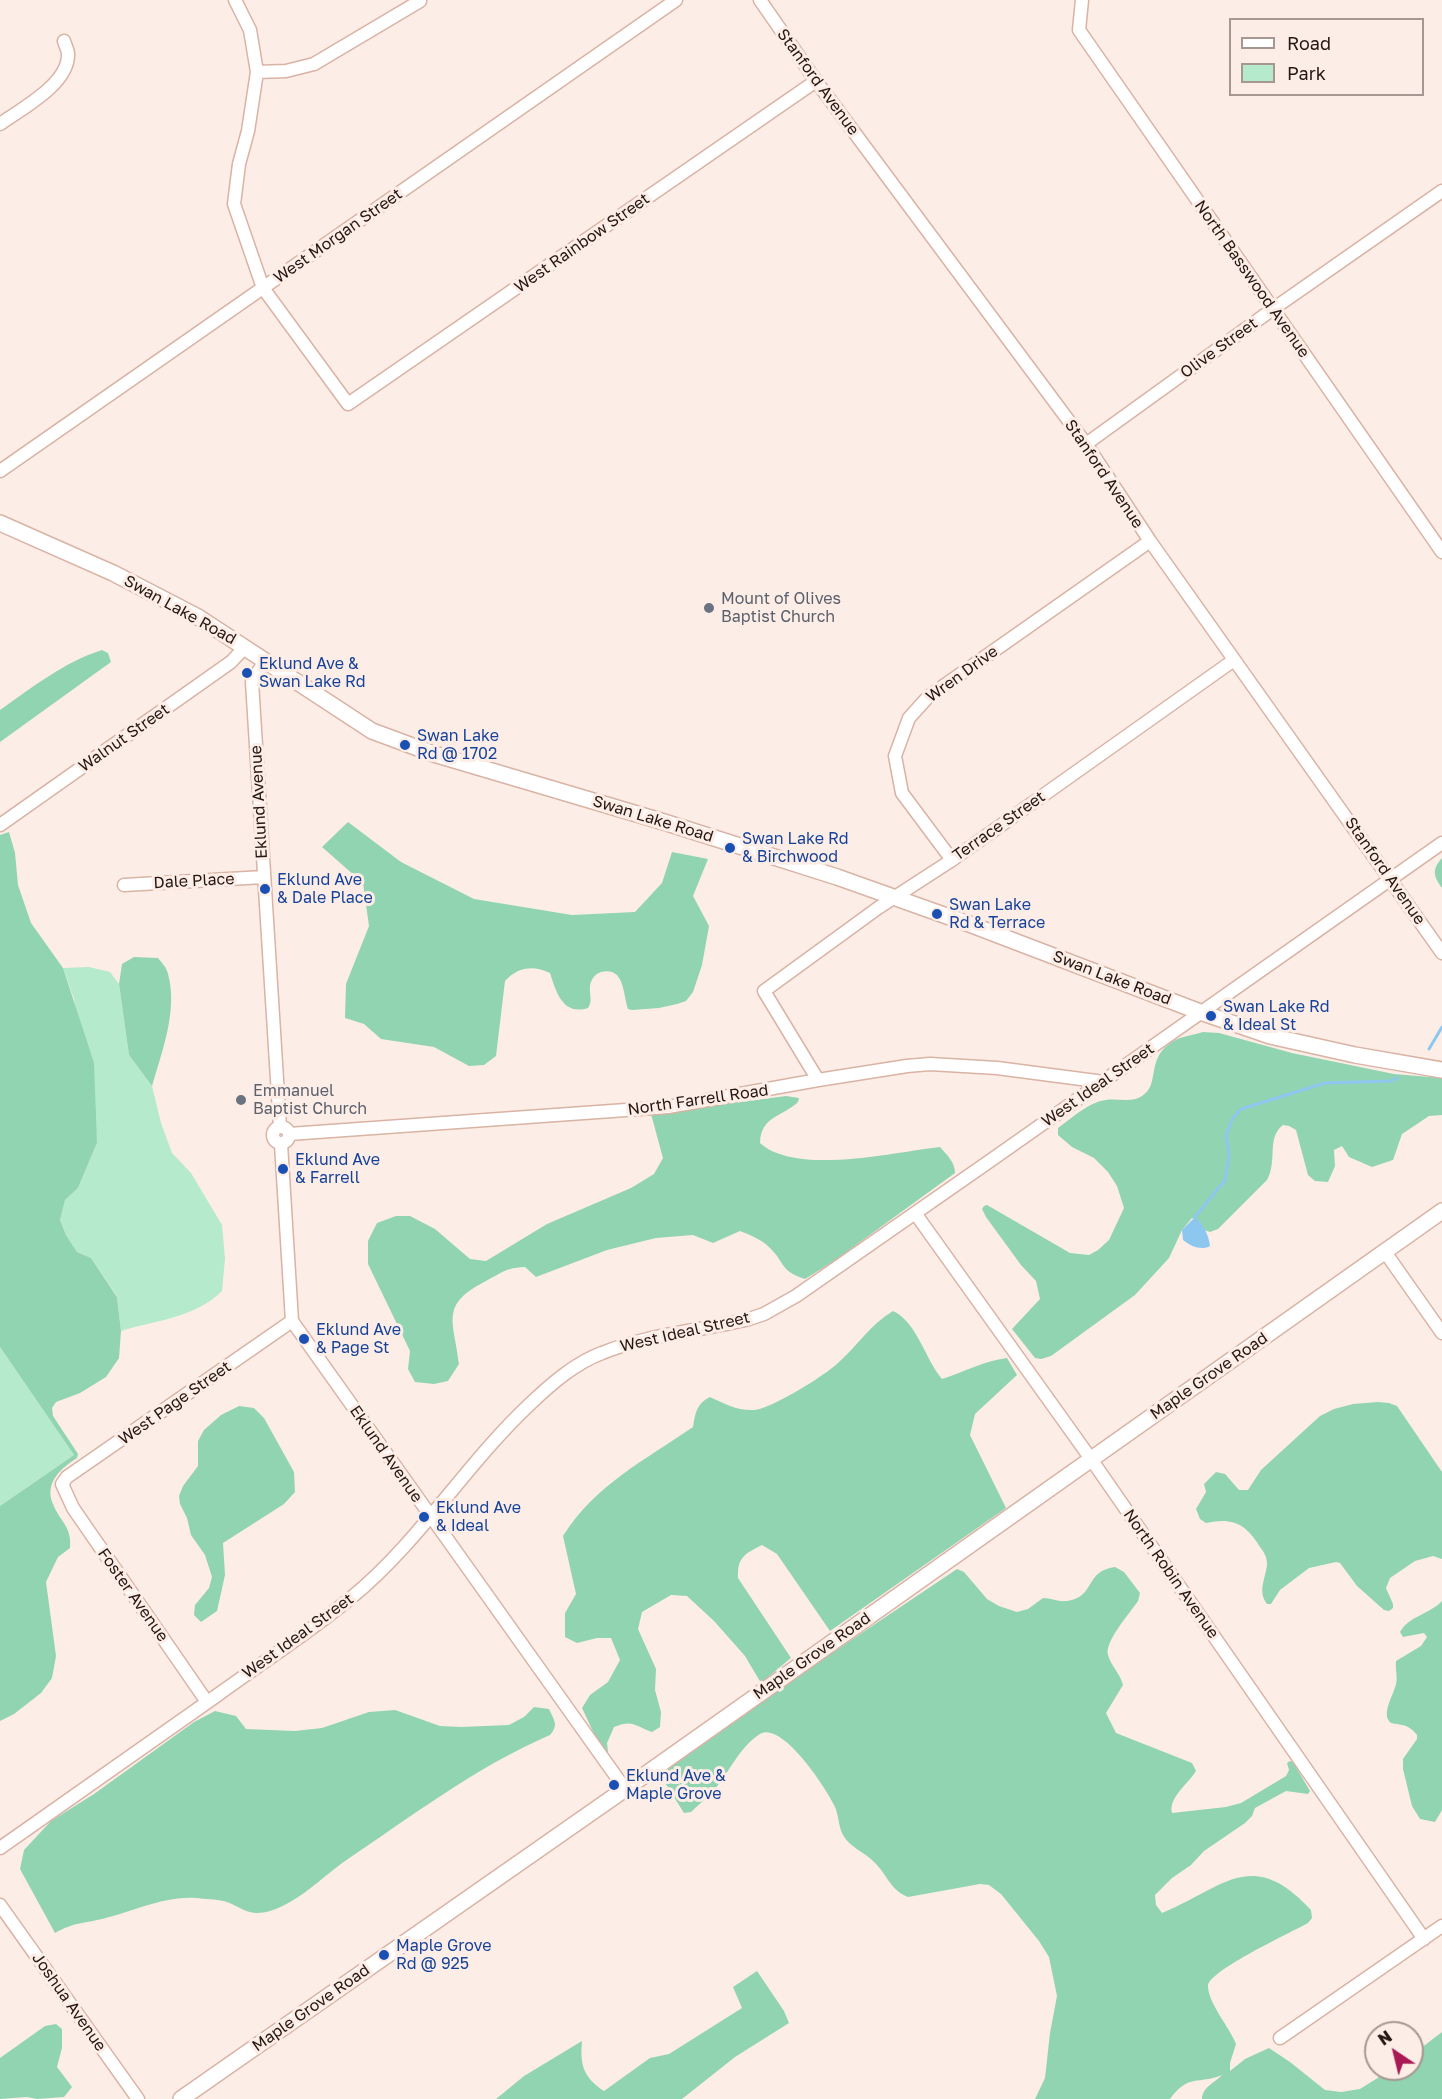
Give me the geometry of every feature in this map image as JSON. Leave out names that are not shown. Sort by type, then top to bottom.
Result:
[{"type":"street","points":[[235,0],[250,30],[258,72],[248,131],[239,164],[234,204],[263,288]]},
{"type":"street","name":"West Morgan Street","points":[[0,471],[676,0]]},
{"type":"street","name":"Stanford Avenue","points":[[760,0],[816,81],[1086,444],[1150,541],[1442,953]]},
{"type":"street","name":"North Basswood Avenue","points":[[1082,0],[1079,30],[1442,552]]},
{"type":"street","points":[[258,72],[286,71],[314,64],[420,1]]},
{"type":"street","points":[[0,124],[50,89],[63,73],[68,54],[64,41]]},
{"type":"street","name":"West Rainbow Street","points":[[263,288],[348,404],[816,81]]},
{"type":"street","name":"Olive Street","points":[[1086,444],[1442,191]]},
{"type":"street","name":"Swan Lake Road","points":[[0,523],[154,593],[198,617],[372,731],[394,741],[664,822],[895,897],[1269,1036],[1355,1055],[1442,1070]]},
{"type":"street","name":"Wren Drive","points":[[952,860],[902,793],[895,756],[909,718],[928,697],[1150,541]]},
{"type":"street","name":"Walnut Street","points":[[0,825],[231,662],[245,647]]},
{"type":"street","name":"Terrace Street","points":[[818,1080],[764,992],[895,897],[952,860],[1234,660]]},
{"type":"street","name":"Eklund Avenue","points":[[265,661],[252,682],[283,1135],[292,1321],[625,1789]]},
{"type":"street","name":"West Ideal Street","points":[[0,1848],[347,1601],[389,1563],[517,1416],[581,1363],[602,1353],[632,1344],[764,1314],[796,1296],[1442,843]]},
{"type":"street","name":"Dale Place","points":[[124,885],[264,877]]},
{"type":"street","name":"North Farrell Road","points":[[283,1135],[640,1110],[710,1101],[818,1080],[930,1064],[997,1068],[1104,1082]]},
{"type":"street","name":"Maple Grove Road","points":[[181,2099],[625,1789],[1442,1211]]},
{"type":"street","name":"North Robin Avenue","points":[[915,1213],[1091,1459],[1424,1939]]},
{"type":"street","points":[[1385,1252],[1442,1333]]},
{"type":"street","name":"West Page Street","points":[[62,1487],[67,1477],[292,1321]]},
{"type":"street","name":"Foster Avenue","points":[[62,1487],[73,1508],[207,1702]]},
{"type":"street","name":"Joshua Avenue","points":[[0,1905],[138,2099]]},
{"type":"street","points":[[1280,2038],[1442,1926]]},
{"type":"green space","points":[[102,650],[108,653],[111,662],[0,742],[0,710],[62,668]]},
{"type":"green space","points":[[348,822],[401,862],[474,899],[572,915],[635,912],[662,883],[672,852],[708,859],[693,896],[709,926],[702,965],[693,992],[686,1001],[677,1004],[632,1010],[628,1009],[619,977],[609,971],[601,972],[591,981],[588,1008],[572,1009],[558,995],[550,973],[532,968],[520,970],[505,981],[496,1056],[484,1065],[469,1066],[434,1047],[381,1039],[364,1024],[345,1018],[346,984],[369,926],[363,883],[322,847]]},
{"type":"green space","points":[[9,832],[15,853],[18,885],[31,923],[63,968],[94,1063],[97,1143],[78,1188],[65,1200],[60,1220],[77,1252],[91,1258],[117,1297],[121,1331],[119,1358],[106,1377],[80,1393],[56,1402],[52,1408],[53,1416],[78,1454],[77,1458],[60,1471],[51,1489],[53,1504],[67,1529],[70,1541],[70,1548],[58,1557],[46,1582],[56,1656],[52,1678],[41,1693],[14,1714],[0,1721],[0,1506],[74,1455],[0,1347],[0,835]]},
{"type":"green space","points":[[1442,858],[1442,888],[1435,873]]},
{"type":"green space","points":[[134,957],[158,958],[167,970],[171,988],[168,1030],[152,1086],[129,1055],[119,984],[122,964]]},
{"type":"green space","points":[[89,967],[110,972],[119,984],[129,1055],[152,1086],[161,1123],[172,1153],[191,1173],[222,1225],[225,1259],[222,1291],[211,1300],[187,1313],[121,1331],[117,1296],[91,1258],[77,1252],[60,1220],[65,1200],[78,1188],[97,1143],[95,1114],[74,999],[63,968]]},
{"type":"green space","points":[[1203,1032],[1219,1033],[1292,1053],[1394,1074],[1442,1078],[1442,1115],[1429,1116],[1402,1134],[1393,1160],[1372,1167],[1349,1157],[1342,1146],[1334,1150],[1335,1166],[1328,1182],[1315,1181],[1308,1175],[1296,1130],[1283,1125],[1275,1136],[1272,1165],[1267,1180],[1218,1229],[1210,1232],[1204,1230],[1199,1221],[1192,1218],[1182,1230],[1169,1258],[1135,1295],[1051,1356],[1035,1358],[1012,1329],[1040,1299],[1036,1281],[1021,1265],[982,1209],[987,1205],[1070,1253],[1089,1255],[1098,1250],[1109,1240],[1124,1208],[1117,1186],[1108,1172],[1094,1158],[1072,1147],[1058,1135],[1058,1128],[1081,1111],[1100,1101],[1134,1099],[1142,1096],[1151,1085],[1156,1063],[1164,1049],[1179,1038]]},
{"type":"green space","points":[[786,1096],[799,1098],[798,1102],[768,1122],[761,1134],[760,1143],[776,1153],[821,1160],[873,1157],[940,1147],[952,1162],[955,1173],[834,1261],[805,1279],[787,1270],[763,1242],[740,1231],[713,1243],[693,1235],[656,1238],[607,1250],[536,1277],[525,1267],[504,1271],[471,1290],[455,1306],[453,1325],[459,1364],[448,1381],[434,1384],[415,1382],[408,1369],[410,1351],[368,1264],[368,1241],[377,1223],[396,1216],[410,1216],[435,1229],[470,1259],[486,1261],[547,1224],[631,1188],[654,1174],[663,1158],[651,1114]]},
{"type":"green space","points":[[893,1311],[901,1316],[915,1332],[942,1379],[982,1364],[1007,1358],[1017,1375],[975,1414],[970,1435],[1006,1508],[830,1631],[777,1554],[762,1545],[746,1554],[740,1561],[738,1578],[791,1658],[761,1683],[745,1656],[714,1621],[687,1596],[671,1595],[642,1612],[638,1629],[656,1669],[655,1690],[661,1712],[660,1727],[652,1732],[630,1723],[614,1727],[607,1743],[608,1752],[604,1755],[582,1708],[590,1695],[608,1682],[620,1660],[611,1638],[597,1638],[577,1643],[565,1637],[565,1613],[576,1594],[563,1536],[590,1502],[606,1488],[693,1427],[697,1409],[706,1399],[710,1397],[748,1410],[773,1404],[811,1383],[832,1368],[878,1322]]},
{"type":"green space","points":[[0,1347],[74,1455],[0,1506]]},
{"type":"green space","points":[[1378,1402],[1397,1406],[1442,1472],[1442,1559],[1433,1556],[1415,1561],[1390,1578],[1386,1588],[1393,1608],[1389,1611],[1384,1610],[1357,1586],[1340,1563],[1336,1562],[1309,1568],[1280,1590],[1271,1604],[1267,1604],[1262,1589],[1267,1564],[1264,1553],[1255,1539],[1238,1524],[1224,1521],[1206,1523],[1200,1519],[1196,1509],[1206,1492],[1204,1484],[1216,1472],[1225,1474],[1239,1490],[1248,1490],[1261,1470],[1320,1416],[1353,1404]]},
{"type":"green space","points":[[239,1406],[254,1408],[264,1418],[294,1472],[295,1492],[284,1504],[223,1543],[225,1575],[217,1611],[201,1622],[194,1615],[195,1605],[209,1588],[212,1577],[205,1555],[191,1535],[179,1496],[183,1486],[198,1466],[198,1441],[204,1430],[221,1415]]},
{"type":"green space","points":[[1115,1567],[1124,1572],[1140,1593],[1138,1601],[1114,1635],[1108,1649],[1109,1659],[1123,1685],[1106,1713],[1116,1733],[1192,1763],[1196,1771],[1173,1802],[1172,1813],[1226,1807],[1241,1803],[1286,1776],[1289,1770],[1287,1763],[1290,1761],[1293,1762],[1310,1791],[1308,1794],[1286,1791],[1255,1808],[1252,1816],[1245,1823],[1204,1851],[1155,1895],[1156,1905],[1162,1913],[1221,1884],[1238,1878],[1254,1876],[1272,1880],[1290,1891],[1311,1910],[1312,1918],[1308,1923],[1235,1962],[1212,1979],[1208,1986],[1215,2008],[1236,2044],[1230,2071],[1245,2059],[1269,2048],[1325,2090],[1341,2092],[1360,2089],[1373,2081],[1424,2081],[1424,2046],[1442,2032],[1442,2099],[1202,2099],[1204,2091],[1222,2075],[1188,2083],[1170,2099],[1035,2099],[1045,2078],[1057,1996],[1049,1957],[1001,1894],[989,1885],[980,1884],[908,1897],[902,1894],[874,1862],[846,1839],[841,1831],[834,1805],[802,1758],[780,1737],[769,1733],[760,1734],[746,1745],[714,1790],[691,1812],[684,1813],[664,1781],[663,1769],[957,1569],[964,1572],[987,1599],[1017,1612],[1028,1609],[1043,1598],[1064,1601],[1076,1599],[1087,1590],[1098,1573]]},
{"type":"green space","points":[[1442,1601],[1442,1810],[1435,1822],[1420,1819],[1412,1806],[1403,1769],[1403,1759],[1417,1739],[1417,1735],[1409,1727],[1391,1723],[1387,1713],[1397,1682],[1396,1661],[1421,1646],[1427,1637],[1424,1633],[1403,1637],[1400,1632],[1409,1622]]},
{"type":"green space","points":[[534,1707],[549,1709],[555,1725],[550,1735],[470,1777],[345,1861],[300,1896],[270,1911],[251,1912],[216,1900],[171,1899],[114,1916],[73,1925],[55,1933],[20,1869],[24,1850],[51,1821],[94,1794],[194,1722],[215,1711],[236,1716],[246,1729],[295,1731],[322,1728],[369,1712],[395,1710],[440,1726],[509,1725],[524,1717]]},
{"type":"green space","points":[[757,1971],[784,2011],[789,2023],[735,2057],[682,2099],[496,2099],[524,2076],[582,2041],[584,2070],[591,2081],[604,2091],[650,2058],[669,2054],[742,2008],[733,1987]]},
{"type":"green space","points":[[56,2024],[62,2029],[62,2048],[57,2067],[72,2087],[64,2097],[0,2099],[0,2058],[45,2026]]},
{"type":"water","points":[[1195,1217],[1205,1230],[1210,1246],[1196,1247],[1183,1240],[1182,1230]]},
{"type":"waterway","points":[[1429,1049],[1442,1027]]},
{"type":"waterway","points":[[1195,1217],[1225,1180],[1229,1156],[1226,1135],[1233,1118],[1241,1109],[1325,1083],[1391,1081],[1397,1078]]},
{"type":"place","name":"Mount of Olives Baptist Church","points":[[709,608]]},
{"type":"place","name":"Eklund Ave & Swan Lake Rd","points":[[247,673]]},
{"type":"place","name":"Swan Lake Rd @ 1702","points":[[405,745]]},
{"type":"place","name":"Swan Lake Rd & Birchwood","points":[[730,848]]},
{"type":"place","name":"Eklund Ave & Dale Place","points":[[265,889]]},
{"type":"place","name":"Swan Lake Rd & Terrace","points":[[937,914]]},
{"type":"place","name":"Swan Lake Rd & Ideal St","points":[[1211,1016]]},
{"type":"place","name":"Emmanuel Baptist Church","points":[[241,1100]]},
{"type":"place","name":"Eklund Ave & Farrell","points":[[283,1169]]},
{"type":"place","name":"Eklund Ave & Page St","points":[[304,1339]]},
{"type":"place","name":"Eklund Ave & Ideal","points":[[424,1517]]},
{"type":"place","name":"Eklund Ave & Maple Grove","points":[[614,1785]]},
{"type":"place","name":"Maple Grove Rd @ 925","points":[[384,1955]]}]
